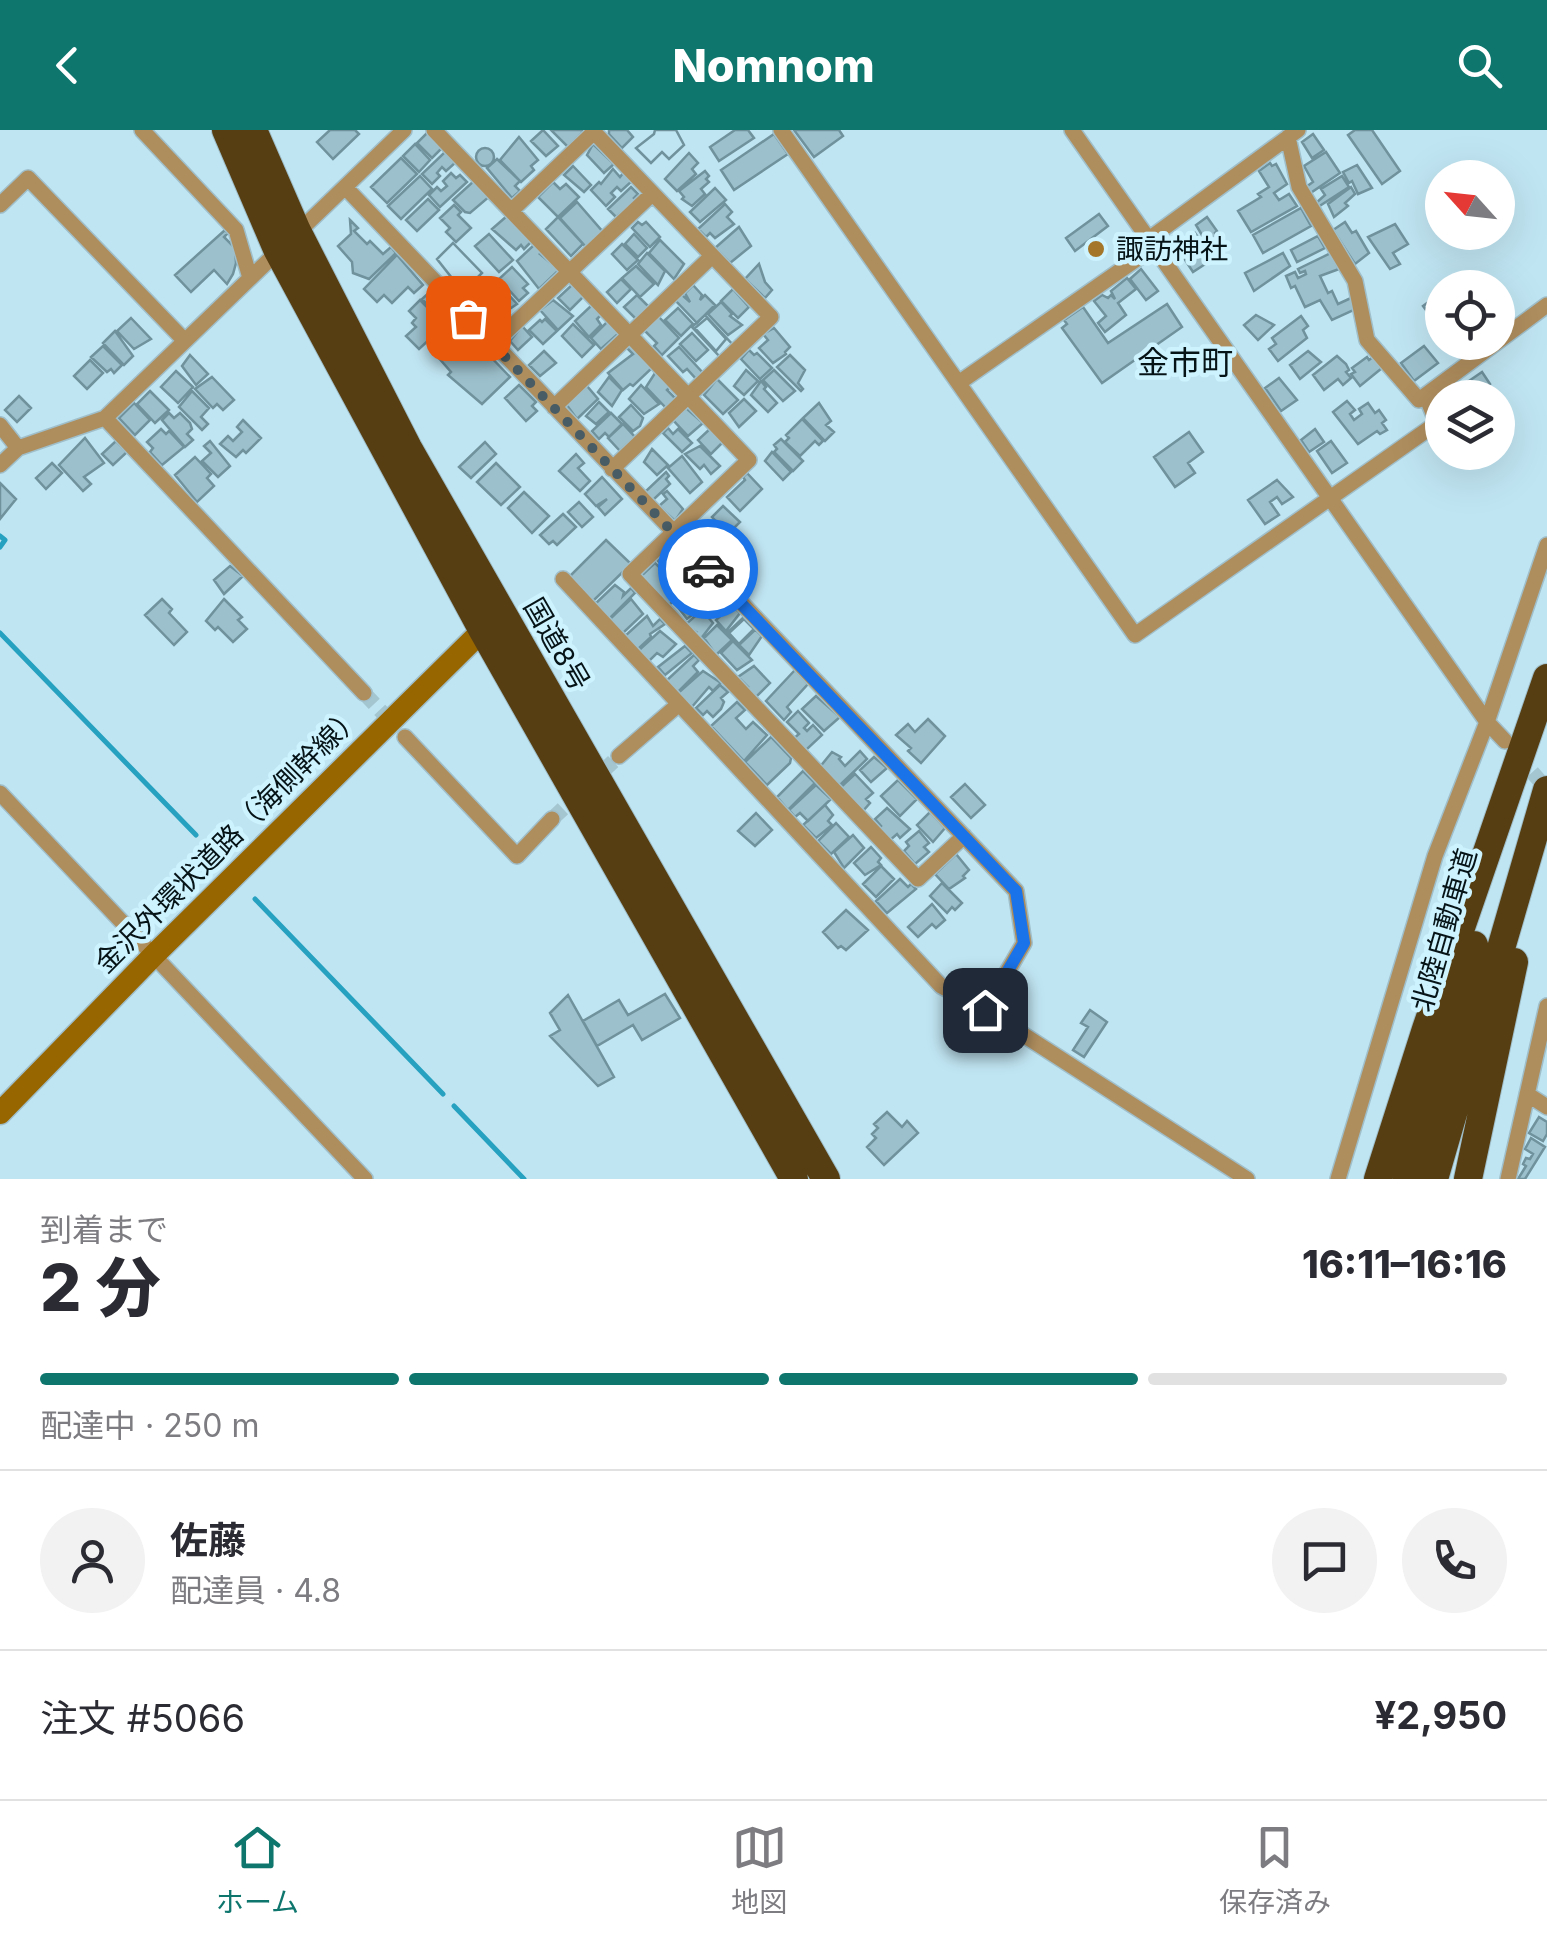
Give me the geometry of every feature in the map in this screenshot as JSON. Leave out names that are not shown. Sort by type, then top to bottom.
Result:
[{"type":"highway","name":"国道8号","points":[[226,130],[794,1179]]},
{"type":"highway","name":"国道8号","points":[[253,130],[287,240]]},
{"type":"highway","name":"国道8号","points":[[492,620],[826,1179]]},
{"type":"highway","points":[[1378,1179],[1547,678]]},
{"type":"highway","name":"北陸自動車道","points":[[1407,1179],[1547,700]]},
{"type":"highway","points":[[1434,1179],[1547,790]]},
{"type":"highway","points":[[1468,1179],[1547,814]]},
{"type":"main road","name":"金沢外環状道路（海側幹線）","points":[[0,1113],[492,620]]},
{"type":"street","points":[[142,130],[236,230],[250,278]]},
{"type":"street","points":[[0,466],[18,448],[105,418],[404,130]]},
{"type":"street","points":[[434,130],[748,460],[630,574],[918,879],[964,836]]},
{"type":"street","points":[[781,130],[1135,635],[1425,431]]},
{"type":"street","points":[[1072,130],[1486,722],[1505,741]]},
{"type":"street","points":[[512,210],[593,131],[771,317],[612,469]]},
{"type":"street","points":[[960,382],[1152,243],[1293,134]]},
{"type":"street","points":[[1293,134],[1299,186],[1355,281],[1366,340],[1419,400],[1425,397]]},
{"type":"street","points":[[0,205],[28,178],[184,340]]},
{"type":"street","points":[[346,187],[1016,891],[1024,943],[985,1010]]},
{"type":"street","points":[[493,344],[652,194]]},
{"type":"street","points":[[554,408],[712,256]]},
{"type":"street","points":[[1447,380],[1547,305]]},
{"type":"street","points":[[105,418],[364,692]]},
{"type":"street","points":[[0,425],[18,448]]},
{"type":"street","points":[[1338,1179],[1435,856],[1547,545]]},
{"type":"street","points":[[562,579],[941,986],[985,1010],[1247,1179]]},
{"type":"street","points":[[619,756],[678,704]]},
{"type":"street","points":[[405,737],[517,856],[552,819]]},
{"type":"street","points":[[0,792],[365,1179]]},
{"type":"street","points":[[1508,1179],[1547,1006]]},
{"type":"street","points":[[1527,1094],[1547,1107]]},
{"type":"building","points":[[330,130],[355,130],[359,134],[333,159],[317,142]]},
{"type":"building","points":[[543,130],[558,146],[546,156],[531,141]]},
{"type":"building","points":[[551,130],[582,130],[582,133],[568,147]]},
{"type":"building","points":[[609,130],[627,130],[633,137],[622,148]]},
{"type":"building","points":[[655,130],[676,130],[684,145],[669,159],[662,152],[651,163],[636,148]]},
{"type":"building","points":[[655,130],[676,130],[684,145],[669,159],[662,152],[651,163],[636,148]]},
{"type":"building","points":[[735,130],[748,130],[754,138],[719,161],[710,147]]},
{"type":"building","points":[[794,130],[839,130],[843,136],[814,157]]},
{"type":"building","points":[[1355,130],[1372,130],[1400,171],[1382,184],[1348,135]]},
{"type":"building","points":[[428,132],[443,147],[432,158],[417,143]]},
{"type":"building","points":[[774,134],[788,154],[734,190],[721,170]]},
{"type":"building","points":[[1313,134],[1324,150],[1312,158],[1302,142]]},
{"type":"building","points":[[519,137],[538,160],[521,182],[500,160]]},
{"type":"building","points":[[415,144],[430,160],[419,172],[403,156]]},
{"type":"building","points":[[593,144],[614,164],[604,173],[587,155]]},
{"type":"building","points":[[485,148],[494,157],[485,166],[476,157]]},
{"type":"building","points":[[445,152],[455,163],[446,171],[442,167],[432,184],[422,174]]},
{"type":"building","points":[[1326,152],[1340,173],[1309,194],[1306,187],[1313,182],[1304,166]]},
{"type":"building","points":[[689,153],[698,163],[692,169],[696,174],[677,191],[665,179]]},
{"type":"building","points":[[401,158],[417,174],[387,203],[371,187]]},
{"type":"building","points":[[497,159],[520,181],[515,186],[520,191],[512,198],[487,168]]},
{"type":"building","points":[[1270,163],[1276,164],[1287,184],[1274,193],[1279,200],[1289,194],[1297,206],[1251,232],[1238,211],[1261,197],[1258,194],[1269,187],[1259,171]]},
{"type":"building","points":[[1357,165],[1372,188],[1358,194],[1343,172]]},
{"type":"building","points":[[573,166],[591,185],[584,192],[564,175]]},
{"type":"building","points":[[613,169],[620,177],[624,172],[632,181],[621,191],[617,187],[611,193],[615,197],[606,206],[591,190]]},
{"type":"building","points":[[705,171],[709,182],[701,189],[705,194],[692,206],[679,191]]},
{"type":"building","points":[[451,173],[467,182],[440,207],[429,195],[437,187],[441,191],[447,186],[443,181]]},
{"type":"building","points":[[420,176],[432,189],[401,219],[388,206]]},
{"type":"building","points":[[1342,176],[1349,187],[1318,207],[1316,203],[1325,195],[1321,189]]},
{"type":"building","points":[[475,180],[490,196],[470,213],[465,212],[453,200]]},
{"type":"building","points":[[553,182],[560,189],[566,184],[579,197],[558,217],[538,197]]},
{"type":"building","points":[[631,187],[638,194],[634,198],[637,201],[616,217],[608,209]]},
{"type":"building","points":[[1351,187],[1355,194],[1334,217],[1328,204]]},
{"type":"building","points":[[715,188],[726,200],[700,222],[690,212]]},
{"type":"building","points":[[428,199],[439,210],[417,231],[406,220]]},
{"type":"building","points":[[577,202],[603,232],[586,247],[560,218]]},
{"type":"building","points":[[725,204],[732,212],[727,217],[734,224],[715,238],[710,233],[706,237],[698,229]]},
{"type":"building","points":[[454,205],[471,228],[456,242],[440,218]]},
{"type":"building","points":[[1301,208],[1311,226],[1263,253],[1253,235]]},
{"type":"building","points":[[1099,214],[1108,226],[1075,251],[1066,238]]},
{"type":"building","points":[[507,216],[533,240],[524,249],[521,245],[516,250],[492,229]]},
{"type":"building","points":[[558,217],[583,244],[571,256],[546,229]]},
{"type":"building","points":[[1207,217],[1218,238],[1209,247],[1196,225]]},
{"type":"building","points":[[350,220],[358,228],[354,231],[367,244],[370,241],[383,254],[391,247],[396,253],[369,279],[353,273],[352,262],[338,246],[351,234]]},
{"type":"building","points":[[638,222],[646,222],[660,237],[650,247],[632,228]]},
{"type":"building","points":[[1345,222],[1352,233],[1356,231],[1369,253],[1355,264],[1333,230]]},
{"type":"building","points":[[1395,224],[1408,244],[1393,253],[1400,264],[1390,269],[1368,237]]},
{"type":"building","points":[[739,227],[751,246],[730,263],[715,248]]},
{"type":"building","points":[[225,230],[228,233],[224,237],[235,248],[233,274],[227,284],[214,270],[191,292],[175,275]]},
{"type":"building","points":[[1195,233],[1213,259],[1193,272],[1176,246]]},
{"type":"building","points":[[489,234],[513,260],[499,272],[475,246]]},
{"type":"building","points":[[634,234],[647,248],[638,257],[625,244]]},
{"type":"building","points":[[1318,236],[1325,248],[1297,262],[1291,250]]},
{"type":"building","points":[[660,240],[684,264],[674,279],[649,253]]},
{"type":"building","points":[[453,243],[482,273],[463,292],[437,259]]},
{"type":"building","points":[[453,243],[482,273],[463,292],[437,259]]},
{"type":"building","points":[[535,244],[543,252],[540,254],[559,270],[539,289],[517,261]]},
{"type":"building","points":[[622,244],[638,260],[627,270],[612,254]]},
{"type":"building","points":[[647,253],[665,271],[658,285],[638,264]]},
{"type":"building","points":[[1283,253],[1290,266],[1254,291],[1245,273]]},
{"type":"building","points":[[1331,253],[1339,269],[1320,276],[1338,304],[1351,298],[1356,309],[1332,320],[1320,300],[1305,307],[1286,276],[1295,272],[1298,278],[1306,274],[1298,269]]},
{"type":"building","points":[[397,255],[423,285],[414,293],[408,287],[392,303],[384,295],[377,302],[364,289]]},
{"type":"building","points":[[759,264],[772,290],[765,298],[745,279]]},
{"type":"building","points":[[636,266],[654,284],[640,297],[622,278]]},
{"type":"building","points":[[512,267],[528,284],[523,288],[528,293],[519,301],[499,279]]},
{"type":"building","points":[[1141,269],[1158,291],[1146,300],[1130,279]]},
{"type":"building","points":[[1127,278],[1136,289],[1118,303],[1126,315],[1105,332],[1098,323],[1106,316],[1094,301],[1102,295],[1115,299],[1111,291]]},
{"type":"building","points":[[621,279],[631,289],[617,303],[607,292]]},
{"type":"building","points":[[496,281],[517,304],[505,312],[485,291]]},
{"type":"building","points":[[573,284],[585,295],[570,310],[558,298]]},
{"type":"building","points":[[693,285],[702,295],[700,300],[705,295],[715,305],[697,323],[675,300],[681,294],[690,302],[685,293]]},
{"type":"building","points":[[733,289],[749,307],[738,318],[721,301]]},
{"type":"building","points":[[432,290],[455,314],[445,323],[422,299]]},
{"type":"building","points":[[637,295],[649,307],[636,319],[624,307]]},
{"type":"building","points":[[420,300],[445,325],[419,349],[406,336],[416,327],[412,323],[416,318],[409,311]]},
{"type":"building","points":[[553,300],[573,316],[558,330],[540,310]]},
{"type":"building","points":[[721,302],[742,325],[728,335],[708,314]]},
{"type":"building","points":[[1167,304],[1182,327],[1102,383],[1062,328],[1067,324],[1064,320],[1083,307],[1108,343]]},
{"type":"building","points":[[592,305],[602,314],[597,319],[601,325],[589,337],[575,321]]},
{"type":"building","points":[[678,308],[693,324],[681,336],[665,320]]},
{"type":"building","points":[[705,315],[734,346],[721,358],[692,327]],"holes":[[[707,318],[726,339],[716,351],[695,328]]]},
{"type":"building","points":[[705,315],[734,346],[721,358],[692,327]]},
{"type":"building","points":[[1256,315],[1274,325],[1258,340],[1244,325]]},
{"type":"building","points":[[658,316],[679,338],[662,355],[644,330]]},
{"type":"building","points":[[1301,316],[1308,326],[1303,330],[1307,338],[1278,361],[1269,349],[1276,344],[1272,338]]},
{"type":"building","points":[[131,318],[151,339],[134,349],[117,331]]},
{"type":"building","points":[[707,318],[726,339],[716,351],[695,328]]},
{"type":"building","points":[[545,319],[557,331],[543,344],[529,330]]},
{"type":"building","points":[[608,321],[619,333],[601,349],[591,338]]},
{"type":"building","points":[[573,324],[594,345],[582,357],[562,336]]},
{"type":"building","points":[[522,326],[532,337],[518,350],[510,341]]},
{"type":"building","points":[[774,328],[790,347],[773,363],[759,348],[768,340],[763,334]]},
{"type":"building","points":[[115,331],[133,356],[124,365],[103,343]]},
{"type":"building","points":[[692,333],[708,350],[696,361],[680,344]]},
{"type":"building","points":[[458,337],[478,358],[485,351],[510,377],[482,404],[448,375],[451,372],[438,357]]},
{"type":"building","points":[[631,344],[653,367],[623,390],[608,373],[633,354],[627,348]]},
{"type":"building","points":[[103,346],[122,365],[114,373],[111,369],[107,372],[91,357]]},
{"type":"building","points":[[1424,346],[1425,360],[1438,363],[1414,381],[1401,363]]},
{"type":"building","points":[[679,347],[704,374],[698,381],[668,356]]},
{"type":"building","points":[[749,350],[772,368],[760,379],[741,359]]},
{"type":"building","points":[[544,351],[556,363],[540,376],[529,365]]},
{"type":"building","points":[[1308,351],[1321,362],[1300,379],[1290,365]]},
{"type":"building","points":[[190,355],[208,374],[196,385],[182,366]]},
{"type":"building","points":[[790,355],[805,370],[798,383],[801,391],[777,367]]},
{"type":"building","points":[[1337,356],[1346,364],[1351,378],[1343,385],[1338,379],[1324,390],[1313,375]]},
{"type":"building","points":[[1373,357],[1382,368],[1360,386],[1351,374],[1355,372],[1352,368]]},
{"type":"building","points":[[90,360],[103,373],[87,389],[74,376]]},
{"type":"building","points":[[657,370],[672,385],[667,390],[676,399],[667,409],[646,387]]},
{"type":"building","points":[[746,370],[758,381],[744,395],[734,386]]},
{"type":"building","points":[[774,370],[795,391],[783,401],[763,380]]},
{"type":"building","points":[[176,371],[193,387],[178,403],[161,387]]},
{"type":"building","points":[[1482,372],[1487,380],[1470,380]]},
{"type":"building","points":[[212,377],[234,400],[223,410],[217,404],[213,408],[195,389]]},
{"type":"building","points":[[609,377],[622,390],[612,406],[598,392]]},
{"type":"building","points":[[1279,378],[1297,400],[1281,411],[1265,388]]},
{"type":"building","points":[[717,379],[738,400],[723,414],[704,395]]},
{"type":"building","points":[[761,381],[777,403],[768,412],[751,395]]},
{"type":"building","points":[[519,385],[536,402],[532,406],[537,411],[526,421],[505,398]]},
{"type":"building","points":[[641,385],[659,404],[644,414],[629,399]]},
{"type":"building","points":[[587,386],[598,399],[577,419],[566,404]]},
{"type":"building","points":[[150,391],[169,410],[155,423],[137,404]]},
{"type":"building","points":[[192,391],[209,408],[201,417],[208,424],[202,430],[179,407]]},
{"type":"building","points":[[19,396],[31,408],[17,422],[5,410]]},
{"type":"building","points":[[744,399],[756,411],[739,427],[729,413]]},
{"type":"building","points":[[1347,401],[1355,410],[1350,414],[1354,420],[1362,414],[1359,409],[1368,403],[1375,413],[1379,410],[1387,430],[1380,434],[1377,431],[1358,444],[1333,412]]},
{"type":"building","points":[[599,402],[609,412],[596,424],[586,416]]},
{"type":"building","points":[[134,403],[150,420],[135,435],[119,418]]},
{"type":"building","points":[[819,403],[831,421],[826,425],[834,432],[825,441],[803,418]]},
{"type":"building","points":[[631,405],[643,418],[633,431],[619,417]]},
{"type":"building","points":[[686,408],[703,423],[688,436],[673,420]]},
{"type":"building","points":[[169,413],[174,418],[180,413],[190,423],[192,429],[187,434],[193,440],[185,447],[162,420]]},
{"type":"building","points":[[611,413],[622,424],[609,437],[605,433],[599,439],[592,431]]},
{"type":"building","points":[[802,419],[823,441],[819,445],[815,441],[800,456],[785,442],[789,438],[786,435]]},
{"type":"building","points":[[243,420],[261,438],[236,457],[220,444],[228,436],[233,441],[242,432],[237,427]]},
{"type":"building","points":[[623,424],[635,437],[620,451],[608,438]]},
{"type":"building","points":[[712,427],[722,443],[711,454],[698,440]]},
{"type":"building","points":[[668,428],[673,434],[678,429],[692,443],[682,452],[663,433]]},
{"type":"building","points":[[161,429],[166,434],[169,431],[184,447],[162,465],[147,442]]},
{"type":"building","points":[[1315,429],[1324,442],[1309,452],[1301,440]]},
{"type":"building","points":[[1189,432],[1203,452],[1188,463],[1195,473],[1175,487],[1154,457]]},
{"type":"building","points":[[85,438],[104,463],[84,477],[91,484],[83,491],[59,465]]},
{"type":"building","points":[[781,439],[803,461],[793,471],[774,452],[774,445]]},
{"type":"building","points":[[116,441],[127,452],[113,465],[102,454]]},
{"type":"building","points":[[210,441],[230,466],[218,477],[202,461],[211,453],[204,446]]},
{"type":"building","points":[[1331,441],[1347,463],[1332,473],[1317,451]]},
{"type":"building","points":[[485,442],[496,454],[471,478],[459,467]]},
{"type":"building","points":[[700,446],[720,466],[711,474],[685,454]]},
{"type":"building","points":[[652,449],[668,465],[657,475],[644,462]]},
{"type":"building","points":[[772,452],[791,472],[783,480],[765,461]]},
{"type":"building","points":[[576,454],[584,463],[578,468],[590,481],[580,491],[559,471]]},
{"type":"building","points":[[682,456],[702,482],[690,493],[668,468]]},
{"type":"building","points":[[195,457],[211,474],[207,478],[214,486],[197,502],[175,475]]},
{"type":"building","points":[[52,463],[62,473],[46,489],[36,478]]},
{"type":"building","points":[[496,463],[520,487],[501,505],[477,482]]},
{"type":"building","points":[[666,472],[670,484],[653,500],[645,492]]},
{"type":"building","points":[[747,473],[762,489],[740,511],[727,497]]},
{"type":"building","points":[[602,477],[622,499],[605,515],[598,507],[607,499],[596,506],[585,494]]},
{"type":"building","points":[[1277,480],[1293,497],[1282,504],[1277,497],[1270,502],[1279,515],[1265,524],[1248,500]]},
{"type":"building","points":[[0,483],[16,499],[0,519]]},
{"type":"building","points":[[667,491],[683,509],[675,521],[659,506],[667,499],[663,494]]},
{"type":"building","points":[[524,492],[549,516],[532,533],[508,508]]},
{"type":"building","points":[[579,502],[593,517],[582,527],[568,512]]},
{"type":"building","points":[[723,506],[740,522],[728,534],[712,517]]},
{"type":"building","points":[[563,514],[576,527],[557,545],[553,541],[549,544],[540,535]]},
{"type":"building","points":[[712,521],[726,536],[707,554],[689,535],[694,530],[698,534]]},
{"type":"building","points":[[606,540],[631,564],[593,601],[569,577]]},
{"type":"building","points":[[669,550],[679,560],[684,556],[699,571],[683,587],[658,561]]},
{"type":"building","points":[[655,563],[684,591],[668,606],[640,577]]},
{"type":"building","points":[[230,566],[243,576],[224,594],[214,580]]},
{"type":"building","points":[[705,582],[710,588],[707,591],[718,602],[711,615],[690,593]]},
{"type":"building","points":[[615,585],[624,592],[623,596],[631,588],[635,593],[609,619],[595,604]]},
{"type":"building","points":[[686,591],[702,607],[687,619],[674,602]]},
{"type":"building","points":[[162,599],[187,632],[174,645],[145,615]]},
{"type":"building","points":[[224,599],[242,617],[238,620],[247,629],[233,642],[206,621]]},
{"type":"building","points":[[631,599],[643,614],[623,633],[610,619]]},
{"type":"building","points":[[732,605],[740,613],[726,631],[716,620]]},
{"type":"building","points":[[702,610],[713,623],[699,641],[693,634],[696,632],[685,625]]},
{"type":"building","points":[[647,616],[653,626],[660,619],[665,624],[637,650],[625,636]]},
{"type":"building","points":[[744,617],[756,629],[739,645],[727,633]]},
{"type":"building","points":[[744,619],[754,629],[739,644],[729,633]]},
{"type":"building","points":[[717,625],[732,640],[716,655],[704,638]]},
{"type":"building","points":[[755,629],[762,636],[749,655],[739,645]]},
{"type":"building","points":[[660,631],[676,644],[663,657],[657,653],[648,662],[638,651]]},
{"type":"building","points":[[733,641],[752,660],[737,670],[721,653]]},
{"type":"building","points":[[685,646],[692,653],[665,675],[658,667]]},
{"type":"building","points":[[694,655],[699,660],[693,666],[698,672],[677,693],[666,681]]},
{"type":"building","points":[[754,666],[770,683],[753,700],[738,677]]},
{"type":"building","points":[[795,670],[808,684],[787,707],[791,712],[784,720],[766,701]]},
{"type":"building","points":[[703,671],[721,683],[713,691],[709,687],[691,708],[677,694]]},
{"type":"building","points":[[720,685],[728,692],[721,698],[721,709],[713,717],[707,711],[703,715],[696,708]]},
{"type":"building","points":[[816,696],[840,717],[824,731],[802,709]]},
{"type":"building","points":[[737,702],[745,710],[736,718],[746,729],[753,722],[767,735],[744,761],[711,726]]},
{"type":"building","points":[[798,711],[809,723],[804,728],[807,731],[813,725],[822,735],[806,750],[792,740],[799,734],[787,722]]},
{"type":"building","points":[[928,719],[945,736],[921,763],[896,735],[908,724],[915,732]]},
{"type":"building","points":[[771,737],[791,758],[767,785],[745,762]]},
{"type":"building","points":[[860,751],[867,759],[840,785],[819,768],[832,752],[841,757],[845,766]]},
{"type":"building","points":[[874,757],[887,768],[871,782],[860,770]]},
{"type":"building","points":[[803,771],[815,783],[788,810],[777,797]]},
{"type":"building","points":[[855,774],[873,793],[866,799],[870,803],[863,811],[841,787]]},
{"type":"building","points":[[898,780],[917,799],[900,816],[881,796]]},
{"type":"building","points":[[965,784],[985,805],[971,818],[951,797]]},
{"type":"building","points":[[816,785],[831,799],[808,821],[800,813],[795,817],[789,810]]},
{"type":"building","points":[[825,805],[833,815],[828,821],[832,825],[816,838],[803,825]]},
{"type":"building","points":[[887,808],[910,829],[889,841],[875,819]]},
{"type":"building","points":[[930,812],[945,828],[933,842],[917,825]]},
{"type":"building","points":[[756,813],[772,830],[755,846],[738,831]]},
{"type":"building","points":[[836,823],[849,837],[831,854],[818,841]]},
{"type":"building","points":[[919,831],[929,843],[924,847],[929,852],[915,864],[904,851],[909,846],[906,842]]},
{"type":"building","points":[[853,835],[864,848],[844,868],[834,852]]},
{"type":"building","points":[[871,847],[881,858],[881,865],[865,875],[854,863]]},
{"type":"building","points":[[956,854],[969,870],[965,878],[949,889],[935,874]]},
{"type":"building","points":[[881,866],[894,879],[876,897],[863,884]]},
{"type":"building","points":[[900,879],[916,889],[887,913],[876,901]]},
{"type":"building","points":[[942,883],[962,903],[947,913],[930,896]]},
{"type":"building","points":[[932,904],[945,920],[936,928],[932,924],[918,937],[908,927]]},
{"type":"building","points":[[846,910],[868,930],[846,950],[838,948],[823,932]]},
{"type":"building","points":[[665,994],[680,1018],[642,1040],[633,1025],[597,1046],[583,1021],[619,1000],[628,1015]]},
{"type":"building","points":[[568,995],[614,1077],[598,1086],[550,1036],[560,1030],[550,1013]]},
{"type":"building","points":[[1090,1010],[1107,1022],[1084,1057],[1073,1050],[1088,1027],[1081,1023]]},
{"type":"building","points":[[887,1112],[902,1127],[907,1121],[918,1133],[884,1165],[867,1147],[876,1138],[872,1134],[878,1128],[874,1124]]},
{"type":"building","points":[[1539,1117],[1547,1122],[1543,1141],[1529,1133]]},
{"type":"building","points":[[1531,1138],[1545,1147],[1525,1179],[1518,1179],[1526,1158],[1533,1154],[1525,1149]]},
{"type":"waterway","points":[[0,536],[5,540],[0,547]]},
{"type":"waterway","points":[[0,633],[196,835]]},
{"type":"waterway","points":[[255,899],[443,1094]]},
{"type":"waterway","points":[[454,1106],[524,1179]]},
{"type":"tunnel","points":[[364,693],[395,726]]},
{"type":"tunnel","points":[[1517,755],[1547,789]]},
{"type":"tunnel","points":[[552,819],[619,756]]},
{"type":"way so far","points":[[468,318],[708,569]]},
{"type":"place","name":"諏訪神社","points":[[1096,249]]},
{"type":"district","name":"金市町","points":[[1185,362]]},
{"type":"route","points":[[708,569],[1016,891],[1024,943],[985,1010]]}]
